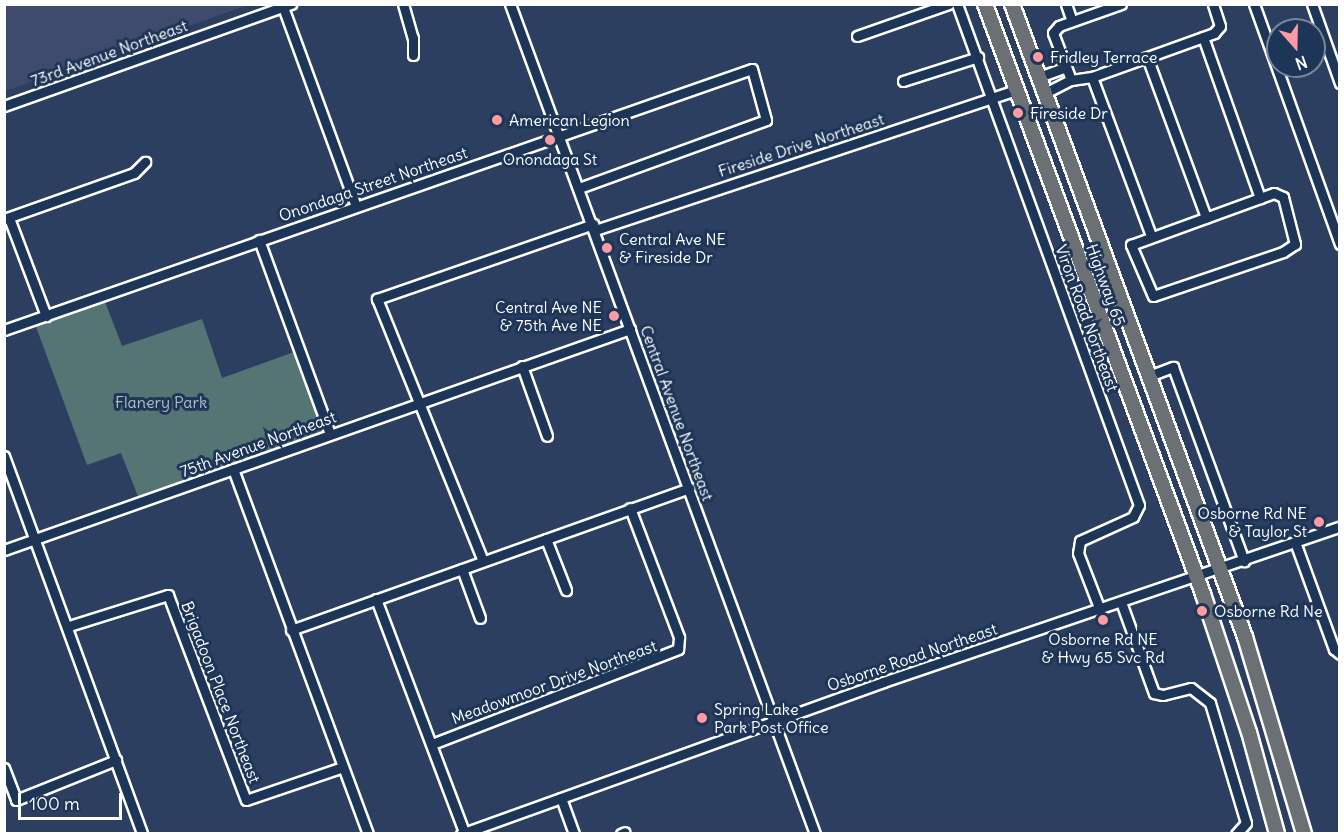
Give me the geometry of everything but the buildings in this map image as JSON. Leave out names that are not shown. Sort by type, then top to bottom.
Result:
[{"type":"highway","name":"Highway 65","points":[[985,4],[1196,577],[1250,732],[1277,834]]},
{"type":"highway","name":"Highway 65","points":[[1012,4],[1259,681],[1304,834]]},
{"type":"street","points":[[403,4],[413,38],[413,56]]},
{"type":"street","name":"Central Avenue Northeast","points":[[510,4],[594,227],[814,834]]},
{"type":"street","points":[[857,36],[949,4]]},
{"type":"street","name":"Viron Road Northeast","points":[[957,4],[1139,505],[1133,517],[1080,541],[1078,553],[1100,609]]},
{"type":"street","points":[[1066,4],[1072,21]]},
{"type":"street","points":[[1071,80],[1053,33],[1072,21],[1121,4]]},
{"type":"street","points":[[1045,93],[1071,80],[1092,77],[1203,37],[1220,26],[1213,4]]},
{"type":"street","points":[[1254,4],[1340,244]]},
{"type":"street","points":[[1312,4],[1340,84]]},
{"type":"street","points":[[287,6],[356,206]]},
{"type":"street","name":"73rd Avenue Northeast","points":[[4,106],[287,6]]},
{"type":"street","points":[[1203,37],[1260,198]]},
{"type":"street","points":[[903,81],[978,57]]},
{"type":"street","points":[[1147,57],[1206,218]]},
{"type":"street","points":[[1040,77],[1066,67]]},
{"type":"street","name":"Onondaga Street Northeast","points":[[4,330],[752,69],[766,120],[579,188]]},
{"type":"street","points":[[1092,77],[1151,236]]},
{"type":"street","name":"Fireside Drive Northeast","points":[[419,402],[377,298],[1017,90]]},
{"type":"street","points":[[46,316],[7,218],[134,173],[145,162]]},
{"type":"street","points":[[1274,193],[1283,197],[1295,244],[1284,252],[1153,296],[1131,245],[1260,198],[1274,193]]},
{"type":"street","points":[[259,240],[330,434]]},
{"type":"street","name":"75th Avenue Northeast","points":[[4,550],[630,329]]},
{"type":"street","points":[[522,366],[547,436]]},
{"type":"street","points":[[1149,376],[1173,367],[1244,561]]},
{"type":"street","points":[[419,402],[483,561]]},
{"type":"street","points":[[4,456],[33,540],[69,626],[142,834]]},
{"type":"street","points":[[233,469],[368,834]]},
{"type":"street","points":[[291,630],[688,488]]},
{"type":"street","name":"Meadowmoor Drive Northeast","points":[[432,744],[678,649],[679,637],[630,508]]},
{"type":"street","name":"Osborne Road Northeast","points":[[462,833],[1340,526]]},
{"type":"street","points":[[546,539],[566,590]]},
{"type":"street","points":[[1295,542],[1334,650],[1340,654]]},
{"type":"street","points":[[462,569],[480,618]]},
{"type":"street","name":"Brigadoon Place Northeast","points":[[69,626],[168,595],[246,800],[343,767]]},
{"type":"street","points":[[376,599],[432,744],[462,833]]},
{"type":"street","points":[[1121,602],[1154,693],[1163,695],[1191,688],[1213,709],[1246,823],[1236,834]]},
{"type":"street","points":[[4,768],[16,800],[116,760]]},
{"type":"street","points":[[561,798],[574,834]]},
{"type":"shaded area","points":[[5,4],[248,4],[248,5],[5,91]]},
{"type":"green space","name":"Flanery Park","points":[[104,299],[122,346],[202,319],[222,378],[294,352],[323,430],[320,435],[139,499],[121,453],[87,465],[35,324]]},
{"type":"place","name":"Fridley Terrace","points":[[1038,57]]},
{"type":"place","name":"Fireside Dr","points":[[1018,113]]},
{"type":"place","name":"American Legion","points":[[497,120]]},
{"type":"place","name":"Onondaga St","points":[[550,140]]},
{"type":"place","name":"Central Ave NE & Fireside Dr","points":[[607,248]]},
{"type":"place","name":"Central Ave NE & 75th Ave NE","points":[[614,316]]},
{"type":"place","name":"Osborne Rd NE & Taylor St","points":[[1319,522]]},
{"type":"place","name":"Osborne Rd Ne","points":[[1202,611]]},
{"type":"place","name":"Osborne Rd NE & Hwy 65 Svc Rd","points":[[1103,620]]},
{"type":"place","name":"Spring Lake Park Post Office","points":[[702,718]]}]
